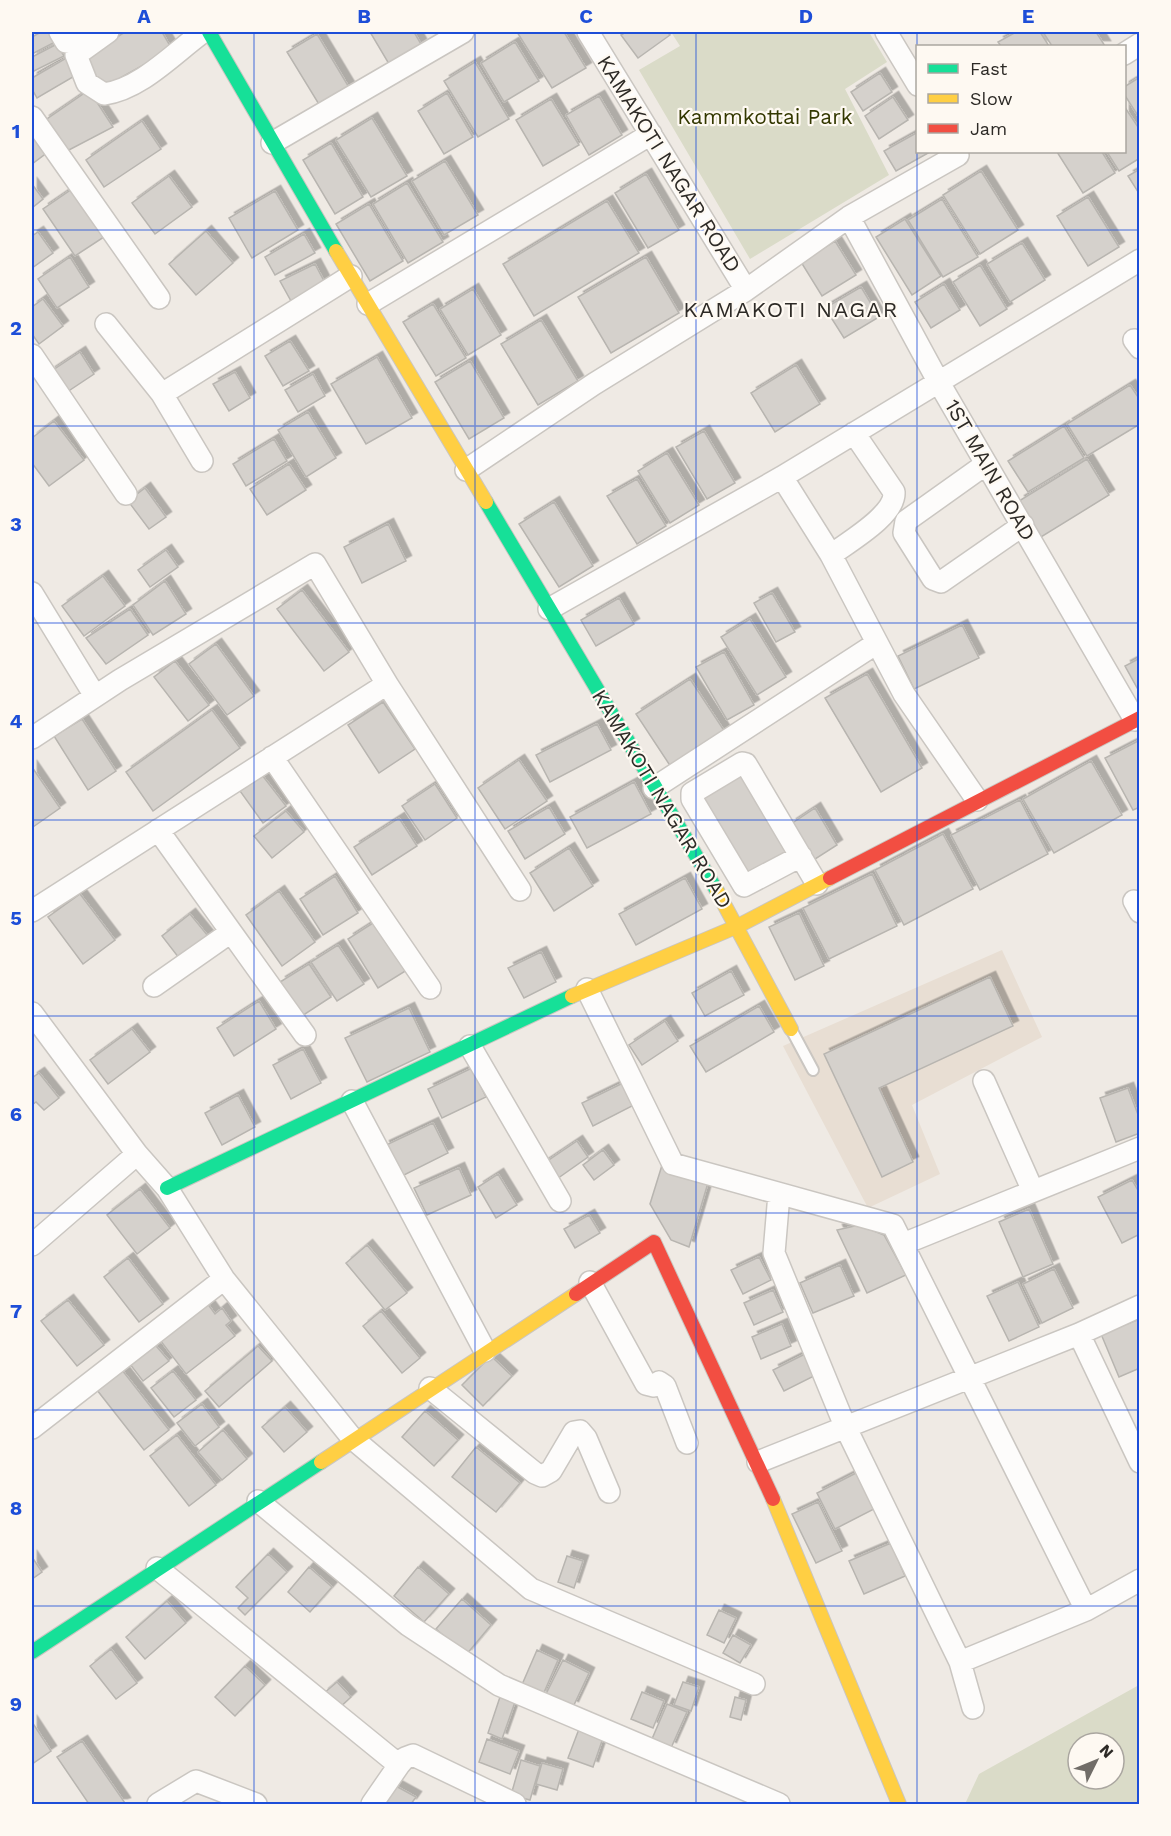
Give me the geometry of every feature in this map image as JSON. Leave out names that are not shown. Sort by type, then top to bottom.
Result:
[{"type":"street","points":[[60,32],[66,42],[72,43],[88,32]]},
{"type":"street","points":[[108,32],[76,55],[87,83],[104,94],[115,92],[141,79],[191,35]]},
{"type":"street","name":"KAMAKOTI NAGAR ROAD","points":[[209,32],[272,143],[654,789],[738,926],[1137,719]]},
{"type":"street","points":[[272,143],[463,32]]},
{"type":"street","name":"KAMAKOTI NAGAR ROAD","points":[[466,470],[594,384],[746,290],[588,32]]},
{"type":"street","points":[[886,32],[916,82]]},
{"type":"street","points":[[1126,53],[1140,44]]},
{"type":"street","points":[[32,117],[159,298]]},
{"type":"street","points":[[368,304],[651,134]]},
{"type":"street","points":[[746,290],[849,217],[960,153]]},
{"type":"street","name":"1ST MAIN ROAD","points":[[849,217],[938,381],[1137,719]]},
{"type":"street","points":[[549,609],[782,477],[1140,260]]},
{"type":"street","points":[[162,394],[351,276]]},
{"type":"street","points":[[106,324],[162,394],[202,461]]},
{"type":"street","points":[[32,355],[126,494]]},
{"type":"street","points":[[831,555],[888,512],[894,499],[894,492],[854,433]]},
{"type":"street","points":[[987,464],[906,521],[904,534],[933,579],[940,582],[1023,525]]},
{"type":"street","points":[[782,477],[831,555],[904,694],[977,800]]},
{"type":"street","points":[[32,738],[95,696],[315,564],[387,684],[520,890]]},
{"type":"street","points":[[32,593],[95,696]]},
{"type":"street","points":[[654,789],[877,643]]},
{"type":"street","points":[[32,911],[387,684]]},
{"type":"street","points":[[272,757],[430,988]]},
{"type":"street","points":[[801,856],[746,886],[742,884],[692,799],[692,794],[745,763],[801,856],[817,884]]},
{"type":"street","points":[[682,770],[696,791]]},
{"type":"street","points":[[687,842],[709,828]]},
{"type":"street","points":[[158,830],[305,1035]]},
{"type":"street","points":[[704,871],[726,857]]},
{"type":"street","points":[[167,1188],[587,989],[738,926],[791,1029]]},
{"type":"street","points":[[154,986],[231,932]]},
{"type":"street","points":[[587,989],[673,1164],[893,1225],[968,1379],[1086,1610]]},
{"type":"street","points":[[32,1013],[137,1154],[167,1188],[224,1279],[352,1438],[531,1589],[754,1684]]},
{"type":"street","points":[[470,1046],[560,1201]]},
{"type":"street","points":[[984,1081],[1033,1191]]},
{"type":"street","points":[[352,1101],[485,1351]]},
{"type":"street","points":[[903,1244],[1140,1148]]},
{"type":"street","points":[[32,1245],[137,1154]]},
{"type":"street","points":[[779,1194],[774,1253],[845,1426],[960,1662],[973,1708]]},
{"type":"street","points":[[32,1652],[352,1438],[654,1242],[758,1462],[899,1804]]},
{"type":"street","points":[[32,1428],[224,1279]]},
{"type":"street","points":[[590,1282],[646,1384],[654,1386],[659,1382],[665,1386],[687,1443]]},
{"type":"street","points":[[758,1462],[1079,1334],[1140,1306]]},
{"type":"street","points":[[1079,1334],[1140,1462]]},
{"type":"street","points":[[430,1388],[535,1473],[542,1476],[550,1471],[574,1432],[580,1431],[586,1438],[609,1492]]},
{"type":"street","points":[[258,1501],[408,1625],[499,1685],[770,1803]]},
{"type":"street","points":[[157,1568],[399,1765]]},
{"type":"street","points":[[960,1662],[1086,1610],[1140,1580]]},
{"type":"street","points":[[372,1804],[399,1765],[405,1758],[413,1755],[515,1804]]},
{"type":"street","points":[[159,1804],[195,1781],[256,1804]]},
{"type":"lane","points":[[791,1029],[813,1070]]},
{"type":"shaded area","points":[[1002,950],[1042,1037],[912,1105],[940,1174],[868,1208],[783,1046]]},
{"type":"green space","name":"Kammkottai Park","points":[[671,32],[869,32],[887,62],[845,89],[889,175],[750,259],[639,70],[680,46]]},
{"type":"green space","points":[[1139,1685],[1139,1804],[965,1804],[979,1774]]},
{"type":"building","points":[[41,32],[52,32],[57,41],[32,54],[32,37]]},
{"type":"building","points":[[125,32],[162,32],[172,49],[99,90],[80,60]]},
{"type":"building","points":[[370,32],[414,32],[421,44],[389,64]]},
{"type":"building","points":[[517,32],[564,32],[586,68],[552,88]]},
{"type":"building","points":[[626,32],[667,32],[670,35],[638,58],[621,35]]},
{"type":"building","points":[[1016,32],[1040,32],[1048,45],[1000,45],[998,42]]},
{"type":"building","points":[[1043,32],[1096,32],[1104,45],[1051,45]]},
{"type":"building","points":[[317,34],[350,89],[320,106],[287,52]]},
{"type":"building","points":[[515,42],[539,81],[504,102],[481,63]]},
{"type":"building","points":[[57,44],[64,56],[32,72],[32,57]]},
{"type":"building","points":[[68,57],[78,74],[37,98],[32,89],[32,78]]},
{"type":"building","points":[[475,62],[509,119],[478,137],[444,81]]},
{"type":"building","points":[[880,73],[892,92],[863,111],[851,92]]},
{"type":"building","points":[[1140,77],[1140,119],[1126,97],[1126,86]]},
{"type":"building","points":[[89,90],[113,127],[67,151],[44,121]]},
{"type":"building","points":[[447,93],[473,137],[444,154],[418,111]]},
{"type":"building","points":[[599,96],[622,135],[589,155],[566,115]]},
{"type":"building","points":[[893,97],[908,120],[879,139],[865,116]]},
{"type":"building","points":[[551,99],[579,145],[543,166],[516,120]]},
{"type":"building","points":[[1126,109],[1140,130],[1140,158],[1119,171],[1108,153],[1126,153]]},
{"type":"building","points":[[372,118],[407,176],[371,197],[336,140]]},
{"type":"building","points":[[142,121],[161,149],[104,187],[86,160]]},
{"type":"building","points":[[32,130],[48,152],[32,164]]},
{"type":"building","points":[[916,133],[916,153],[928,153],[896,171],[884,151]]},
{"type":"building","points":[[331,143],[363,197],[335,214],[303,160]]},
{"type":"building","points":[[1058,153],[1103,153],[1115,173],[1083,193]]},
{"type":"building","points":[[445,161],[478,215],[444,235],[412,181]]},
{"type":"building","points":[[1140,169],[1140,195],[1128,176]]},
{"type":"building","points":[[981,171],[1018,230],[980,254],[943,195]]},
{"type":"building","points":[[646,174],[679,230],[648,248],[615,193]]},
{"type":"building","points":[[169,176],[192,207],[155,234],[132,203]]},
{"type":"building","points":[[407,183],[443,242],[408,263],[373,204]]},
{"type":"building","points":[[32,184],[43,199],[32,208]]},
{"type":"building","points":[[75,187],[107,235],[75,256],[43,209]]},
{"type":"building","points":[[275,191],[298,230],[252,258],[229,218]]},
{"type":"building","points":[[1088,197],[1119,247],[1088,266],[1057,216]]},
{"type":"building","points":[[942,199],[978,257],[943,277],[908,220]]},
{"type":"building","points":[[607,201],[639,253],[534,316],[503,264]]},
{"type":"building","points":[[369,204],[403,261],[370,281],[336,224]]},
{"type":"building","points":[[905,219],[941,276],[912,295],[876,237]]},
{"type":"building","points":[[206,231],[233,263],[196,295],[169,264]]},
{"type":"building","points":[[38,232],[53,253],[32,268],[32,236]]},
{"type":"building","points":[[304,234],[315,253],[275,275],[265,257]]},
{"type":"building","points":[[835,241],[856,275],[822,296],[801,262]]},
{"type":"building","points":[[1022,243],[1045,280],[1010,302],[987,264]]},
{"type":"building","points":[[70,257],[89,287],[57,308],[38,279]]},
{"type":"building","points":[[646,257],[679,313],[611,353],[578,297]]},
{"type":"building","points":[[315,264],[325,283],[291,301],[280,281]]},
{"type":"building","points":[[980,265],[1007,309],[980,326],[953,282]]},
{"type":"building","points":[[944,284],[960,310],[931,328],[915,302]]},
{"type":"building","points":[[861,287],[879,317],[844,338],[825,308]]},
{"type":"building","points":[[473,289],[501,335],[468,355],[440,309]]},
{"type":"building","points":[[43,299],[63,326],[39,344],[32,334],[32,307]]},
{"type":"building","points":[[433,304],[466,358],[436,376],[403,322]]},
{"type":"building","points":[[541,320],[578,381],[538,405],[501,344]]},
{"type":"building","points":[[290,341],[309,371],[283,386],[265,356]]},
{"type":"building","points":[[80,352],[94,374],[64,394],[50,372]]},
{"type":"building","points":[[377,357],[412,418],[366,444],[331,384]]},
{"type":"building","points":[[470,361],[504,418],[469,439],[435,382]]},
{"type":"building","points":[[796,365],[820,404],[775,432],[751,393]]},
{"type":"building","points":[[235,372],[250,398],[229,411],[213,384]]},
{"type":"building","points":[[313,374],[325,396],[298,412],[285,390]]},
{"type":"building","points":[[1130,385],[1140,400],[1140,424],[1087,456],[1067,424]]},
{"type":"building","points":[[308,412],[336,458],[306,477],[278,430]]},
{"type":"building","points":[[54,421],[84,460],[49,486],[32,463],[32,438]]},
{"type":"building","points":[[1064,426],[1084,458],[1028,492],[1008,461]]},
{"type":"building","points":[[704,431],[735,483],[707,499],[676,447]]},
{"type":"building","points":[[274,439],[287,461],[246,486],[233,464]]},
{"type":"building","points":[[667,453],[699,505],[670,523],[638,471]]},
{"type":"building","points":[[1087,459],[1109,495],[1041,537],[1019,501]]},
{"type":"building","points":[[289,464],[306,490],[267,515],[250,489]]},
{"type":"building","points":[[637,479],[666,526],[637,544],[607,496]]},
{"type":"building","points":[[145,488],[166,517],[149,529],[128,501]]},
{"type":"building","points":[[554,502],[593,566],[559,587],[519,524]]},
{"type":"building","points":[[388,524],[406,561],[362,583],[344,547]]},
{"type":"building","points":[[166,550],[178,567],[150,587],[138,570]]},
{"type":"building","points":[[103,576],[125,606],[84,636],[62,606]]},
{"type":"building","points":[[165,581],[186,614],[153,635],[133,605]]},
{"type":"building","points":[[302,590],[349,652],[324,671],[277,609]]},
{"type":"building","points":[[772,593],[795,632],[776,642],[754,603]]},
{"type":"building","points":[[619,598],[634,624],[596,646],[581,620]]},
{"type":"building","points":[[130,609],[148,635],[106,664],[86,638]]},
{"type":"building","points":[[750,619],[786,677],[757,695],[721,637]]},
{"type":"building","points":[[962,625],[979,658],[914,689],[898,656]]},
{"type":"building","points":[[216,644],[254,696],[227,715],[189,664]]},
{"type":"building","points":[[724,652],[754,705],[727,720],[696,667]]},
{"type":"building","points":[[1140,658],[1140,693],[1125,666]]},
{"type":"building","points":[[175,661],[209,705],[188,721],[154,677]]},
{"type":"building","points":[[867,674],[922,768],[881,792],[825,698]]},
{"type":"building","points":[[690,679],[725,732],[671,767],[636,714]]},
{"type":"building","points":[[383,702],[415,749],[379,773],[348,725]]},
{"type":"building","points":[[212,710],[240,748],[153,811],[126,772]]},
{"type":"building","points":[[82,719],[116,771],[88,790],[54,736]]},
{"type":"building","points":[[597,724],[611,750],[550,782],[536,755]]},
{"type":"building","points":[[1140,740],[1140,807],[1133,810],[1105,758]]},
{"type":"building","points":[[519,760],[547,801],[505,829],[478,788]]},
{"type":"building","points":[[1091,761],[1122,815],[1054,853],[1023,799]]},
{"type":"building","points":[[32,767],[60,808],[33,827],[32,825]]},
{"type":"building","points":[[743,767],[793,848],[742,878],[693,798]]},
{"type":"building","points":[[262,775],[286,806],[263,823],[240,791]]},
{"type":"building","points":[[634,782],[651,814],[587,848],[570,817]]},
{"type":"building","points":[[435,784],[457,818],[425,840],[402,806]]},
{"type":"building","points":[[1020,800],[1048,854],[980,890],[951,835]]},
{"type":"building","points":[[549,807],[565,834],[525,859],[508,831]]},
{"type":"building","points":[[815,808],[837,845],[809,863],[791,824]]},
{"type":"building","points":[[286,811],[304,832],[272,858],[254,836]]},
{"type":"building","points":[[399,818],[417,846],[372,875],[354,847]]},
{"type":"building","points":[[943,834],[973,889],[904,925],[875,870]]},
{"type":"building","points":[[569,848],[593,886],[554,911],[530,873]]},
{"type":"building","points":[[872,874],[897,926],[829,959],[803,908]]},
{"type":"building","points":[[335,876],[358,913],[323,935],[300,899]]},
{"type":"building","points":[[685,878],[702,909],[636,945],[619,914]]},
{"type":"building","points":[[279,891],[315,942],[282,966],[246,915]]},
{"type":"building","points":[[80,894],[115,940],[83,964],[48,917]]},
{"type":"building","points":[[799,913],[824,966],[795,980],[769,927]]},
{"type":"building","points":[[190,914],[208,936],[179,958],[162,936]]},
{"type":"building","points":[[376,921],[407,970],[378,988],[348,939]]},
{"type":"building","points":[[338,945],[364,984],[337,1001],[311,962]]},
{"type":"building","points":[[541,952],[556,982],[524,998],[508,968]]},
{"type":"building","points":[[309,964],[331,997],[302,1016],[280,982]]},
{"type":"building","points":[[731,971],[744,995],[705,1016],[692,993]]},
{"type":"building","points":[[990,977],[1013,1026],[879,1088],[913,1162],[882,1177],[824,1054]]},
{"type":"building","points":[[259,1001],[276,1029],[234,1056],[217,1028]]},
{"type":"building","points":[[759,1006],[774,1032],[706,1072],[690,1046]]},
{"type":"building","points":[[409,1008],[430,1052],[367,1082],[345,1038]]},
{"type":"building","points":[[665,1021],[678,1041],[642,1065],[629,1045]]},
{"type":"building","points":[[132,1029],[150,1052],[108,1084],[90,1060]]},
{"type":"building","points":[[303,1049],[321,1083],[291,1099],[273,1065]]},
{"type":"building","points":[[472,1068],[486,1097],[442,1118],[428,1089]]},
{"type":"building","points":[[39,1073],[59,1098],[44,1110],[36,1102],[32,1105],[32,1078]]},
{"type":"building","points":[[623,1083],[634,1105],[593,1126],[582,1103]]},
{"type":"building","points":[[1128,1088],[1140,1120],[1140,1133],[1116,1142],[1100,1098]]},
{"type":"building","points":[[238,1095],[255,1127],[222,1145],[205,1113]]},
{"type":"building","points":[[433,1123],[448,1153],[400,1177],[384,1146]]},
{"type":"building","points":[[577,1141],[588,1157],[554,1181],[543,1164]]},
{"type":"building","points":[[603,1150],[614,1165],[594,1180],[583,1165]]},
{"type":"building","points":[[663,1162],[710,1176],[689,1247],[671,1240],[650,1204]]},
{"type":"building","points":[[459,1168],[471,1195],[427,1215],[414,1188]]},
{"type":"building","points":[[498,1174],[517,1205],[496,1218],[478,1187]]},
{"type":"building","points":[[1132,1180],[1140,1194],[1140,1234],[1122,1243],[1098,1197]]},
{"type":"building","points":[[140,1189],[170,1228],[137,1254],[107,1215]]},
{"type":"building","points":[[1029,1209],[1053,1264],[1023,1277],[999,1222]]},
{"type":"building","points":[[589,1215],[600,1233],[575,1248],[564,1229]]},
{"type":"building","points":[[859,1225],[884,1235],[906,1275],[867,1293],[837,1230]]},
{"type":"building","points":[[367,1245],[407,1293],[385,1310],[346,1263]]},
{"type":"building","points":[[759,1257],[771,1280],[743,1294],[731,1270]]},
{"type":"building","points":[[128,1258],[163,1304],[139,1322],[104,1277]]},
{"type":"building","points":[[840,1265],[854,1296],[813,1313],[800,1283]]},
{"type":"building","points":[[1054,1269],[1073,1308],[1042,1323],[1023,1284]]},
{"type":"building","points":[[1018,1282],[1039,1327],[1009,1341],[987,1296]]},
{"type":"building","points":[[773,1290],[783,1312],[754,1325],[744,1303]]},
{"type":"building","points":[[68,1300],[104,1345],[77,1366],[41,1321]]},
{"type":"building","points":[[207,1303],[215,1314],[222,1308],[231,1321],[226,1325],[235,1336],[186,1374],[160,1340]]},
{"type":"building","points":[[381,1311],[420,1358],[402,1373],[363,1326]]},
{"type":"building","points":[[1137,1320],[1140,1326],[1140,1368],[1119,1377],[1101,1334]]},
{"type":"building","points":[[782,1324],[791,1346],[761,1359],[752,1337]]},
{"type":"building","points":[[151,1340],[169,1361],[143,1381],[126,1359]]},
{"type":"building","points":[[258,1346],[272,1361],[219,1407],[205,1391]]},
{"type":"building","points":[[805,1354],[816,1375],[784,1391],[773,1370]]},
{"type":"building","points":[[491,1356],[512,1376],[483,1406],[462,1385]]},
{"type":"building","points":[[122,1370],[169,1430],[144,1450],[97,1390]]},
{"type":"building","points":[[173,1371],[196,1400],[174,1417],[151,1388]]},
{"type":"building","points":[[202,1404],[219,1427],[195,1446],[177,1423]]},
{"type":"building","points":[[285,1407],[307,1432],[284,1452],[262,1427]]},
{"type":"building","points":[[425,1411],[458,1440],[434,1466],[402,1437]]},
{"type":"building","points":[[223,1430],[247,1459],[222,1480],[198,1452]]},
{"type":"building","points":[[177,1435],[216,1485],[189,1506],[150,1456]]},
{"type":"building","points":[[476,1447],[520,1483],[496,1512],[452,1477]]},
{"type":"building","points":[[858,1472],[876,1508],[835,1529],[817,1493]]},
{"type":"building","points":[[818,1502],[842,1551],[816,1563],[792,1514]]},
{"type":"building","points":[[891,1543],[905,1576],[864,1594],[849,1561]]},
{"type":"building","points":[[268,1554],[287,1572],[245,1615],[238,1608],[248,1598],[236,1587]]},
{"type":"building","points":[[567,1556],[583,1561],[574,1588],[558,1582]]},
{"type":"building","points":[[32,1557],[42,1572],[32,1579]]},
{"type":"building","points":[[309,1567],[332,1587],[310,1612],[288,1592]]},
{"type":"building","points":[[418,1567],[449,1594],[424,1622],[394,1596]]},
{"type":"building","points":[[462,1599],[491,1625],[466,1655],[436,1629]]},
{"type":"building","points":[[167,1601],[186,1623],[145,1659],[126,1637]]},
{"type":"building","points":[[719,1610],[736,1618],[724,1643],[707,1635]]},
{"type":"building","points":[[733,1635],[751,1645],[740,1663],[723,1653]]},
{"type":"building","points":[[111,1649],[137,1683],[116,1699],[90,1666]]},
{"type":"building","points":[[537,1650],[558,1660],[542,1697],[521,1687]]},
{"type":"building","points":[[563,1660],[589,1673],[573,1707],[546,1694]]},
{"type":"building","points":[[245,1666],[265,1685],[235,1716],[215,1697]]},
{"type":"building","points":[[337,1682],[351,1697],[337,1710],[323,1694]]},
{"type":"building","points":[[683,1682],[699,1687],[691,1711],[674,1705]]},
{"type":"building","points":[[642,1692],[664,1701],[653,1728],[631,1719]]},
{"type":"building","points":[[500,1697],[515,1702],[502,1739],[488,1733]]},
{"type":"building","points":[[735,1697],[746,1700],[741,1720],[730,1717]]},
{"type":"building","points":[[667,1704],[687,1712],[671,1748],[652,1739]]},
{"type":"building","points":[[32,1722],[51,1751],[32,1764]]},
{"type":"building","points":[[579,1729],[603,1738],[593,1767],[568,1758]]},
{"type":"building","points":[[487,1739],[519,1751],[510,1774],[479,1762]]},
{"type":"building","points":[[82,1741],[125,1803],[89,1804],[57,1757]]},
{"type":"building","points":[[521,1760],[540,1766],[530,1800],[511,1795]]},
{"type":"building","points":[[542,1763],[563,1769],[557,1790],[536,1784]]},
{"type":"building","points":[[394,1785],[416,1797],[411,1804],[384,1804]]},
{"type":"traffic: fast","points":[[209,32],[336,251]]},
{"type":"traffic: fast","points":[[486,502],[717,891]]},
{"type":"traffic: fast","points":[[167,1188],[572,996]]},
{"type":"traffic: fast","points":[[32,1652],[321,1462]]},
{"type":"traffic: slow","points":[[336,251],[486,502]]},
{"type":"traffic: slow","points":[[572,996],[738,926],[830,878]]},
{"type":"traffic: slow","points":[[717,891],[791,1029]]},
{"type":"traffic: slow","points":[[321,1462],[576,1294]]},
{"type":"traffic: slow","points":[[773,1499],[899,1804]]},
{"type":"traffic: jam","points":[[830,878],[1140,718]]},
{"type":"traffic: jam","points":[[576,1294],[654,1242],[773,1499]]},
{"type":"district","name":"KAMAKOTI NAGAR","points":[[791,309]]}]
